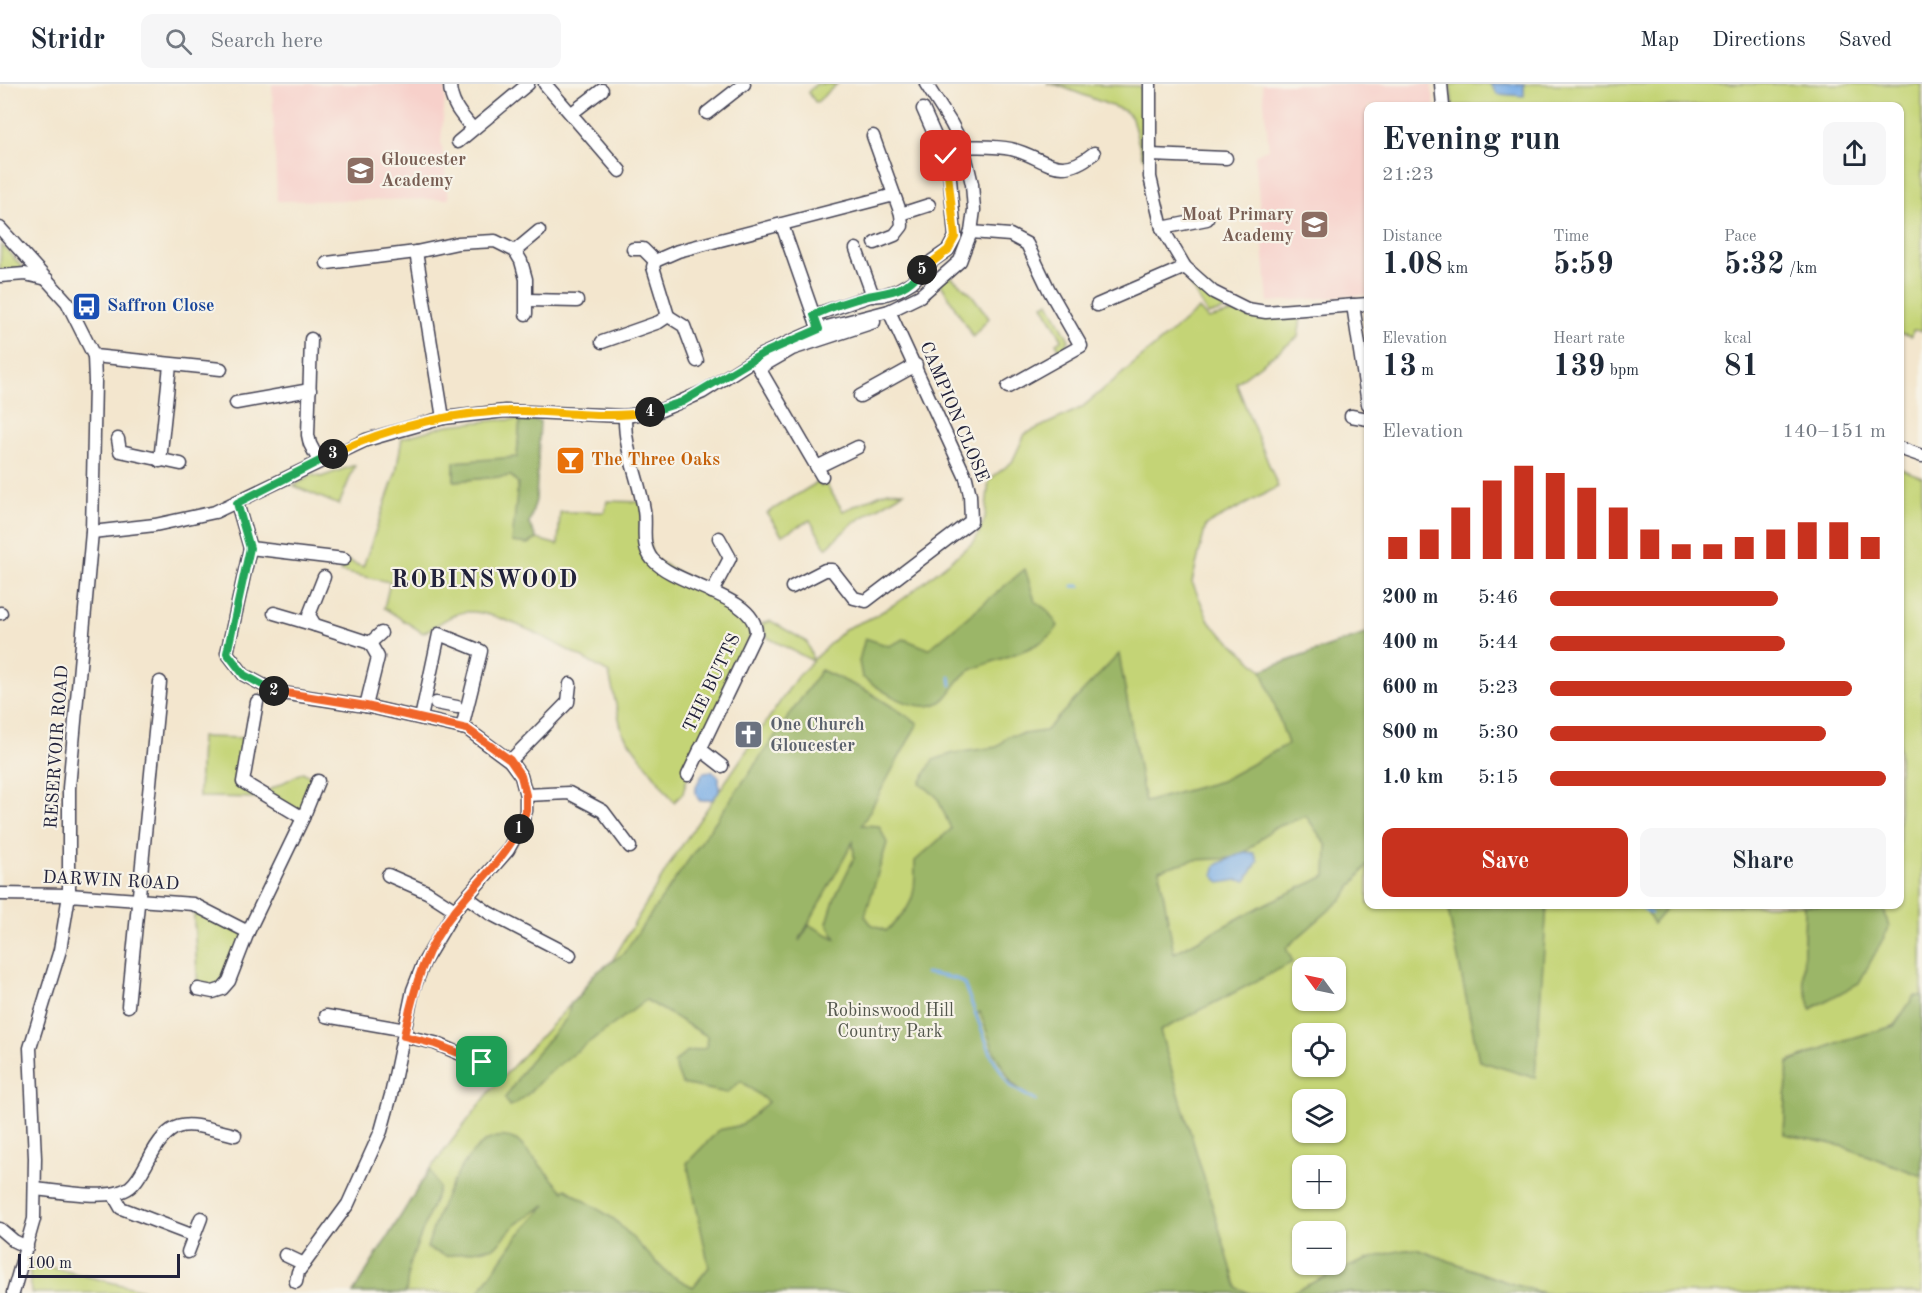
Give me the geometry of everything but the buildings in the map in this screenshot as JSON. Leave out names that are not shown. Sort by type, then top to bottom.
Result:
[{"type":"street","points":[[450,84],[451,98],[458,112],[473,129]]},
{"type":"street","points":[[458,142],[528,84]]},
{"type":"street","points":[[546,84],[620,171]]},
{"type":"street","points":[[706,113],[744,84]]},
{"type":"street","points":[[756,364],[890,313],[920,296],[960,261],[971,232],[974,210],[972,184],[963,146],[926,84]]},
{"type":"street","points":[[1150,84],[1150,177],[1162,228],[1185,267],[1213,292],[1247,309],[1266,312],[1364,304]]},
{"type":"street","points":[[1441,84],[1443,102]]},
{"type":"street","points":[[572,113],[602,90]]},
{"type":"street","points":[[814,315],[898,290],[912,282],[932,261],[948,250],[955,237],[949,167],[923,109]]},
{"type":"street","points":[[873,136],[901,214],[902,226],[895,235],[875,243]]},
{"type":"street","points":[[963,146],[1011,149],[1051,167],[1079,164],[1094,153]]},
{"type":"street","points":[[1150,155],[1226,158]]},
{"type":"street","points":[[698,361],[684,326],[668,316],[653,267],[656,261],[678,251],[894,195]]},
{"type":"street","points":[[901,214],[929,205]]},
{"type":"street","points":[[1162,228],[1207,219]]},
{"type":"street","points":[[782,225],[819,329]]},
{"type":"street","name":"RESERVOIR ROAD","points":[[0,228],[67,302],[94,356],[92,532],[69,789],[69,895],[60,950],[30,1048],[35,1189],[33,1219],[13,1293]]},
{"type":"street","points":[[515,251],[539,231]]},
{"type":"street","points":[[971,232],[1010,235],[1027,244],[1049,290],[1081,346],[1008,387]]},
{"type":"street","points":[[328,264],[482,240],[495,241],[515,251],[521,261],[526,279],[526,314]]},
{"type":"street","points":[[633,249],[643,249],[656,261]]},
{"type":"street","points":[[856,249],[873,296]]},
{"type":"street","points":[[416,252],[443,418]]},
{"type":"street","points":[[1097,305],[1185,267]]},
{"type":"street","points":[[0,276],[25,274],[48,279]]},
{"type":"street","points":[[526,300],[577,302]]},
{"type":"street","points":[[1353,305],[1364,371]]},
{"type":"street","points":[[92,532],[155,525],[215,512],[320,461],[391,431],[443,418],[520,411],[625,416],[659,411],[682,402],[819,329],[890,313]]},
{"type":"street","name":"CAMPION CLOSE","points":[[792,587],[825,570],[832,570],[854,598],[866,600],[971,521],[970,495],[966,478],[916,365],[890,313]]},
{"type":"street","points":[[602,342],[659,322],[668,316]]},
{"type":"street","points":[[311,339],[308,435],[309,444],[320,461]]},
{"type":"street","points":[[94,356],[220,369]]},
{"type":"street","points":[[756,364],[820,471],[858,447]]},
{"type":"street","points":[[160,461],[170,365]]},
{"type":"street","points":[[860,396],[916,365]]},
{"type":"street","points":[[236,403],[310,390]]},
{"type":"street","name":"THE BUTTS","points":[[625,416],[628,456],[644,511],[646,549],[652,558],[673,575],[712,592],[753,617],[756,633],[688,775]]},
{"type":"street","points":[[1351,416],[1364,418]]},
{"type":"street","points":[[118,439],[120,451],[181,464]]},
{"type":"street","points":[[1904,450],[1922,456]]},
{"type":"street","points":[[237,503],[250,548],[227,653],[244,675],[276,692],[366,706],[462,728],[510,760],[521,776],[526,795],[526,811],[508,850],[455,910],[423,962],[413,990],[383,1122],[366,1165],[348,1204],[304,1264],[296,1282]]},
{"type":"street","points":[[712,592],[730,558],[719,538]]},
{"type":"street","points":[[250,548],[344,559]]},
{"type":"street","points":[[315,625],[309,615],[324,577]]},
{"type":"street","points":[[274,613],[370,644],[378,657],[366,706]]},
{"type":"street","points":[[370,644],[381,633]]},
{"type":"street","points":[[421,718],[439,634],[481,651],[462,728]]},
{"type":"street","points":[[128,1006],[160,682]]},
{"type":"street","points":[[510,760],[568,702],[570,684]]},
{"type":"street","points":[[256,702],[243,782],[303,818]]},
{"type":"street","points":[[444,723],[446,705]]},
{"type":"street","points":[[700,749],[722,766]]},
{"type":"street","points":[[198,989],[213,992],[222,989],[229,981],[248,932],[303,818],[318,781]]},
{"type":"street","points":[[526,795],[569,793],[603,811],[630,847]]},
{"type":"street","points":[[388,875],[427,892],[455,910]]},
{"type":"street","name":"DARWIN ROAD","points":[[0,894],[69,895],[193,904],[248,932]]},
{"type":"street","points":[[466,897],[489,913],[570,955]]},
{"type":"street","points":[[326,1016],[405,1033],[488,1065],[489,1050]]},
{"type":"street","points":[[35,1189],[113,1194],[129,1188],[138,1178],[160,1140],[169,1130],[180,1126],[196,1125],[235,1136]]},
{"type":"street","points":[[113,1194],[121,1208],[194,1236]]},
{"type":"street","points":[[188,1252],[201,1218]]},
{"type":"street","points":[[0,1229],[14,1241],[27,1247]]},
{"type":"street","points":[[285,1255],[304,1264]]},
{"type":"shaded area","name":"Gloucester Academy","points":[[272,84],[446,84],[441,142],[449,199],[277,201]]},
{"type":"shaded area","name":"Moat Primary Academy","points":[[1262,84],[1431,84],[1434,102],[1364,102],[1364,295],[1268,302],[1255,155],[1269,148]]},
{"type":"green space","points":[[816,84],[837,84],[816,103],[808,92]]},
{"type":"green space","points":[[1047,84],[1139,86],[1146,94],[1146,159],[1142,156],[1132,118],[1125,111],[1057,85]]},
{"type":"green space","points":[[1450,84],[1922,84],[1922,331],[1913,330],[1912,336],[1904,334],[1904,102],[1452,102]]},
{"type":"green space","points":[[1,245],[4,247],[24,269],[0,270]]},
{"type":"green space","points":[[947,273],[972,295],[989,318],[973,337],[939,281]]},
{"type":"green space","points":[[1188,275],[1234,307],[1208,315],[1185,276]]},
{"type":"green space","points":[[1049,302],[1069,340],[1061,352],[1056,343],[1062,339],[1043,305]]},
{"type":"green space","name":"Robinswood Hill Country Park","points":[[1199,309],[1208,319],[1247,309],[1244,314],[1266,312],[1301,318],[1298,337],[1236,383],[1278,487],[1206,525],[1192,582],[1210,623],[1262,670],[1364,634],[1364,909],[1646,909],[1653,923],[1665,909],[1805,909],[1804,950],[1811,1009],[1829,998],[1872,909],[1904,909],[1904,470],[1922,477],[1922,1052],[1894,1026],[1845,1040],[1788,1062],[1784,1134],[1842,1146],[1922,1176],[1922,1293],[353,1293],[428,1172],[491,1090],[580,994],[593,975],[612,961],[672,860],[797,677],[813,661],[768,638],[761,624],[771,621],[807,642],[813,660],[845,629],[875,616],[903,599],[975,541],[985,518],[989,480],[1012,462],[1025,434],[1081,408]]},
{"type":"green space","points":[[520,420],[517,458],[455,462],[454,481],[511,476],[518,482],[528,544],[537,539],[558,545],[560,512],[605,512],[607,501],[642,502],[652,558],[739,606],[756,624],[688,775],[683,793],[674,802],[622,732],[609,673],[513,623],[474,612],[455,614],[423,633],[384,608],[390,582],[341,572],[344,559],[363,567],[396,472],[402,438],[448,425]]},
{"type":"green space","points":[[520,420],[540,421],[536,500],[529,524],[537,539],[528,544],[512,542],[518,483],[511,476],[454,481],[454,462],[517,457]]},
{"type":"green space","points":[[355,465],[339,505],[294,486],[312,475],[321,477]]},
{"type":"green space","points":[[818,482],[821,486],[826,484],[843,511],[888,491],[904,492],[853,523],[826,548],[810,520],[782,535],[767,513]]},
{"type":"green space","points":[[1025,569],[1035,601],[1047,610],[1058,626],[1042,641],[1018,653],[969,671],[944,699],[933,705],[914,705],[905,702],[862,677],[859,661],[865,638],[889,646],[904,639],[929,649]]},
{"type":"green space","name":"Robinswood Hill Country Park","points":[[1364,634],[1364,869],[1343,898],[1286,948],[1292,963],[1160,1031],[1237,1288],[1250,1293],[478,1293],[517,1237],[546,1205],[516,1224],[495,1247],[446,1256],[427,1248],[438,1214],[458,1173],[470,1156],[484,1143],[499,1137],[516,1140],[563,1191],[566,1189],[614,1219],[667,1273],[693,1287],[709,1267],[687,1163],[719,1130],[742,1125],[768,1102],[741,1081],[727,1093],[682,1084],[674,1063],[686,1052],[706,1048],[707,1036],[646,1000],[562,1062],[521,1100],[509,1106],[505,1098],[528,1063],[567,1018],[571,1003],[580,996],[593,975],[623,954],[821,670],[869,692],[918,723],[862,825],[879,826],[887,843],[865,916],[871,924],[886,931],[911,900],[915,861],[951,829],[937,797],[920,783],[933,760],[954,753],[997,747],[1008,736],[1045,731],[1119,654],[1145,802],[1221,781],[1288,744],[1262,670]],"holes":[[[1306,816],[1327,846],[1326,876],[1267,903],[1174,953],[1159,870],[1193,860],[1239,858],[1272,829]],[[853,842],[854,858],[835,897],[827,923],[836,939],[809,925],[799,941]],[[980,1012],[995,1054],[1012,1083],[1032,1099],[1010,1083],[996,1063],[977,1014]]]},
{"type":"green space","points":[[201,737],[250,738],[243,782],[262,794],[303,772],[318,781],[303,818],[270,798],[199,797]]},
{"type":"green space","points":[[193,904],[248,932],[222,989],[198,989]]},
{"type":"green space","points":[[1448,909],[1547,909],[1535,1078],[1479,1061]]},
{"type":"green space","points":[[1646,909],[1666,909],[1653,924]]},
{"type":"green space","points":[[1805,909],[1884,909],[1889,928],[1859,983],[1811,1009],[1803,981]]},
{"type":"green space","points":[[1914,996],[1922,996],[1922,1176],[1842,1146],[1784,1134],[1788,1063],[1845,1040],[1894,1026]]},
{"type":"green space","points":[[430,1169],[439,1188],[409,1266],[406,1293],[353,1293]]},
{"type":"green space","points":[[1416,1249],[1511,1284],[1544,1293],[1290,1293],[1329,1275],[1346,1275],[1346,1268],[1367,1259]]},
{"type":"green space","points":[[29,1262],[154,1293],[31,1293]]},
{"type":"water","points":[[1490,84],[1524,84],[1524,96],[1498,94]]},
{"type":"water","points":[[712,771],[719,777],[719,792],[713,799],[700,801],[696,794],[698,782],[704,772]]},
{"type":"water","points":[[1244,852],[1254,853],[1258,861],[1246,881],[1220,883],[1213,875],[1216,865]]},
{"type":"waterway","points":[[1073,586],[1080,586]]},
{"type":"waterway","points":[[950,677],[951,685]]},
{"type":"waterway","points":[[1644,909],[1651,913]]},
{"type":"waterway","points":[[926,973],[957,979],[964,984],[992,1056],[1010,1086],[1036,1101]]},
{"type":"place","name":"Gloucester Academy","points":[[360,170]]},
{"type":"place","name":"Moat Primary Academy","points":[[1315,225]]},
{"type":"place","name":"Saffron Close","points":[[86,306]]},
{"type":"place","name":"The Three Oaks","points":[[570,460]]},
{"type":"place","name":"One Church Gloucester","points":[[749,735]]},
{"type":"district","name":"ROBINSWOOD","points":[[485,581]]},
{"type":"route","points":[[482,1062],[435,1044],[404,1036],[413,990],[423,962],[455,910],[508,850],[521,826],[526,811],[526,795],[521,776],[510,760],[467,729],[366,706],[276,692],[244,675],[227,653],[250,548],[237,503],[336,452],[391,431],[443,418],[505,411],[625,416],[659,411],[703,392],[764,353],[819,329],[814,315],[870,296],[883,296],[898,290],[912,282],[923,269],[948,250],[955,237],[946,156]]}]
